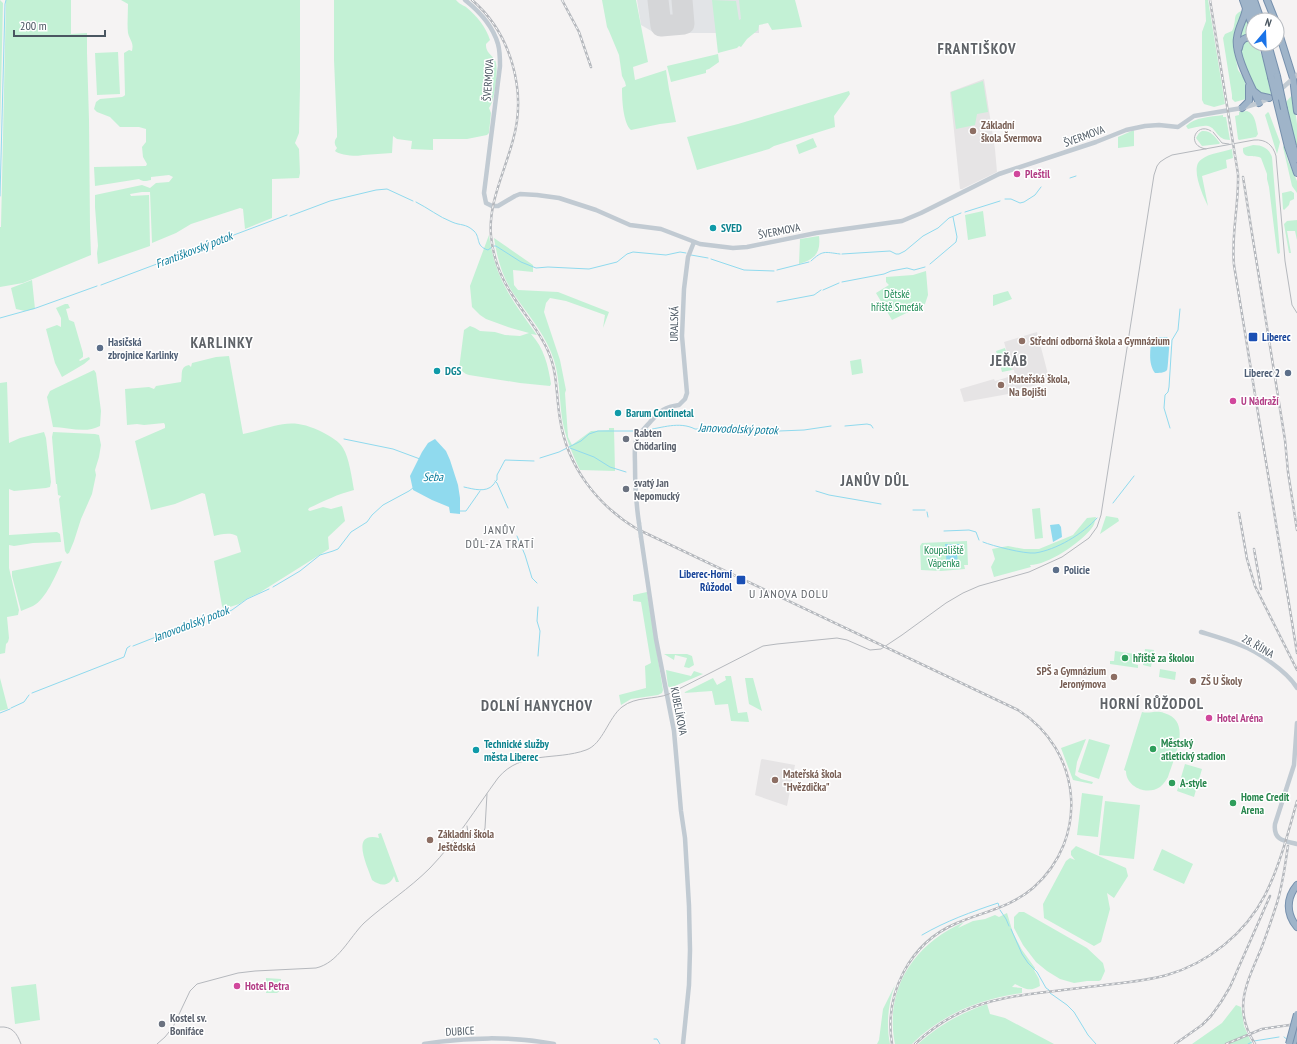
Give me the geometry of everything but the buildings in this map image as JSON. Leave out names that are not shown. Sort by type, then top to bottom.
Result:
[{"type":"highway","points":[[1243,0],[1247,12]]},
{"type":"highway","points":[[1248,0],[1252,12]]},
{"type":"highway","points":[[1254,0],[1258,12]]},
{"type":"highway","points":[[1268,2],[1272,12]]},
{"type":"highway","points":[[1246,8],[1237,36],[1236,45],[1239,56],[1259,103]]},
{"type":"highway","points":[[1239,56],[1241,41],[1245,38]]},
{"type":"highway","points":[[1285,49],[1295,76],[1297,111]]},
{"type":"highway","points":[[1263,52],[1273,74]]},
{"type":"highway","points":[[1266,52],[1273,74]]},
{"type":"highway","points":[[1269,52],[1288,147],[1297,173]]},
{"type":"highway","points":[[1249,81],[1258,95],[1263,98],[1269,98]]},
{"type":"highway","points":[[1242,108],[1249,101],[1249,81]]},
{"type":"highway","points":[[1281,109],[1297,159]]},
{"type":"highway","points":[[1297,885],[1288,903],[1289,914],[1297,927]]},
{"type":"highway","points":[[1290,897],[1297,888]]},
{"type":"highway","points":[[1289,1044],[1297,1014]]},
{"type":"highway","points":[[1293,1044],[1297,1031]]},
{"type":"street","name":"ŠVERMOVA","points":[[465,0],[484,19],[498,43],[499,51],[499,72],[484,193],[486,203],[492,206],[498,206],[509,198],[520,194],[559,198],[596,210],[630,225],[661,230],[710,246],[730,248],[747,247],[816,234],[902,221],[922,213],[999,174],[1076,149],[1126,130],[1136,127],[1160,125],[1178,127],[1194,116],[1242,108],[1259,103],[1276,93],[1295,76]]},
{"type":"street","name":"URALSKÁ","points":[[679,405],[683,402],[687,393],[682,336],[684,289],[688,257],[694,242]]},
{"type":"street","name":"KUBELÍKOVA","points":[[679,405],[670,406],[660,412],[640,434],[635,445],[634,456],[635,488],[640,537],[657,645],[674,731],[685,838],[690,950],[689,984],[683,1044]]},
{"type":"street","name":"28. ŘÍJNA","points":[[1201,632],[1247,648],[1279,669],[1297,688]]},
{"type":"street","points":[[1297,722],[1294,765],[1275,824],[1275,832],[1277,836],[1282,840],[1297,844]]},
{"type":"street","name":"DUBICE","points":[[424,1044],[449,1040],[496,1038],[554,1044]]},
{"type":"shaded area","points":[[637,0],[759,0],[759,33],[655,33],[641,25]]},
{"type":"shaded area","name":"Základní škola Švermova","points":[[984,79],[995,149],[997,172],[960,189],[950,92]]},
{"type":"shaded area","points":[[1037,332],[1050,382],[1019,389],[1019,392],[964,402],[960,389],[994,379],[995,381],[1015,375],[1014,370],[1012,370],[1004,342]]},
{"type":"shaded area","name":"Mateřská škola \"Hvězdička\"","points":[[762,759],[795,765],[787,806],[755,795]]},
{"type":"green space","points":[[0,0],[3,3],[0,133]]},
{"type":"green space","points":[[6,0],[71,0],[71,34],[87,33],[91,255],[23,283],[0,287],[0,227]]},
{"type":"green space","points":[[121,0],[300,0],[299,133],[295,143],[299,149],[300,173],[299,178],[272,179],[272,218],[245,229],[243,209],[240,208],[191,224],[176,233],[152,243],[150,192],[130,194],[131,196],[149,195],[150,246],[98,264],[95,195],[142,185],[150,188],[156,183],[169,182],[173,177],[169,175],[151,177],[151,180],[148,181],[139,179],[95,186],[94,167],[146,166],[147,164],[143,157],[142,147],[146,142],[146,129],[139,127],[120,127],[110,117],[97,112],[94,109],[96,102],[100,99],[122,97],[125,95],[124,53],[129,50],[132,51],[132,42],[128,33],[128,4]]},
{"type":"green space","points":[[334,0],[456,0],[466,7],[484,26],[490,40],[486,44],[486,48],[496,63],[496,86],[489,108],[491,113],[489,133],[487,135],[467,139],[433,139],[433,150],[411,149],[412,141],[397,139],[393,136],[392,153],[353,156],[340,154],[335,151],[337,148],[335,145],[335,140],[337,137],[337,131],[334,60]]},
{"type":"green space","points":[[602,0],[636,0],[648,62],[633,67],[635,80],[666,70],[676,122],[631,130],[628,127],[622,98],[622,88],[626,86],[622,76],[619,55],[607,27]]},
{"type":"green space","points":[[712,0],[736,1],[739,20],[741,19],[739,0],[795,0],[802,27],[772,30],[768,23],[759,25],[758,30],[747,39],[741,47],[739,46],[737,48],[718,53]]},
{"type":"green space","points":[[1205,0],[1208,0],[1225,104],[1214,107],[1204,104],[1202,100],[1202,32],[1206,21]]},
{"type":"green space","points":[[1241,11],[1242,12],[1233,45],[1238,70],[1245,80],[1246,99],[1235,102],[1232,99],[1223,38],[1225,34],[1232,31],[1236,15]]},
{"type":"green space","points":[[1245,21],[1245,35],[1238,41]]},
{"type":"green space","points":[[1244,40],[1245,52],[1260,52],[1265,64],[1271,94],[1266,96],[1259,94],[1247,72],[1240,53],[1240,48]]},
{"type":"green space","points":[[118,52],[120,94],[97,95],[95,53]]},
{"type":"green space","points":[[718,54],[719,62],[706,70],[706,73],[671,82],[667,66]]},
{"type":"green space","points":[[983,81],[988,112],[977,114],[975,125],[956,129],[951,92]]},
{"type":"green space","points":[[849,91],[850,94],[834,116],[835,127],[774,146],[769,149],[697,170],[687,137],[738,124]]},
{"type":"green space","points":[[1293,94],[1297,124],[1297,148],[1286,102]]},
{"type":"green space","points":[[1247,111],[1254,117],[1258,134],[1256,137],[1239,140],[1235,116],[1239,115],[1239,112]]},
{"type":"green space","points":[[1268,112],[1280,142],[1277,154],[1265,115]]},
{"type":"green space","points":[[1223,115],[1223,117],[1226,117],[1230,140],[1222,138],[1208,126],[1188,129],[1186,126],[1198,119]]},
{"type":"green space","points":[[1134,130],[1134,146],[1118,148],[1118,137]]},
{"type":"green space","points":[[1202,131],[1210,133],[1220,143],[1202,146],[1196,138]]},
{"type":"green space","points":[[813,138],[817,147],[799,154],[796,145]]},
{"type":"green space","points":[[1253,145],[1265,148],[1269,151],[1272,157],[1280,253],[1278,254],[1267,174],[1261,158],[1248,156],[1244,154],[1243,151],[1243,148]]},
{"type":"green space","points":[[1284,146],[1288,161],[1297,181],[1297,193],[1292,186]]},
{"type":"green space","points":[[1232,149],[1233,158],[1226,160],[1227,168],[1202,176],[1208,206],[1198,181],[1198,163],[1209,155]]},
{"type":"green space","points":[[1291,191],[1294,193],[1294,199],[1290,201],[1289,205],[1284,210],[1282,193]]},
{"type":"green space","points":[[983,211],[986,236],[968,240],[965,215]]},
{"type":"green space","points":[[1297,220],[1297,240],[1295,231],[1287,231],[1291,253],[1289,253],[1284,224],[1287,221]]},
{"type":"green space","points":[[489,235],[500,277],[512,300],[537,335],[531,334],[545,357],[550,377],[550,386],[469,375],[459,369],[464,330],[470,326],[480,331],[495,332],[505,335],[520,336],[529,333],[486,319],[472,307],[470,286]]},
{"type":"green space","points":[[819,236],[819,247],[816,254],[809,260],[799,264],[800,239]]},
{"type":"green space","points":[[494,238],[533,265],[533,272],[513,270],[514,285],[518,290],[558,292],[609,312],[603,328],[605,315],[566,301],[550,298],[546,303],[544,312],[560,360],[566,390],[568,437],[572,445],[591,431],[609,430],[609,428],[614,428],[615,471],[580,470],[565,432],[562,418],[558,376],[554,360],[538,329],[513,293],[506,280],[498,260]]},
{"type":"green space","name":"Dětské hřiště Smeťák","points":[[926,271],[928,295],[925,304],[892,320],[876,293],[889,285],[886,282],[886,277],[913,275]]},
{"type":"green space","points":[[32,280],[35,309],[25,311],[16,309],[11,288]]},
{"type":"green space","points":[[1008,291],[1012,299],[993,306],[993,295]]},
{"type":"green space","points":[[68,304],[70,308],[66,309],[69,320],[74,322],[83,353],[83,357],[79,360],[80,361],[89,357],[90,359],[62,377],[55,363],[46,329],[57,325],[61,327],[61,318],[56,308]]},
{"type":"green space","points":[[1005,348],[1012,370],[1002,372],[996,351]]},
{"type":"green space","points":[[229,356],[243,434],[284,424],[302,425],[324,433],[337,441],[345,452],[354,490],[331,498],[309,508],[308,510],[310,511],[323,507],[331,509],[342,506],[345,521],[328,537],[329,549],[259,593],[239,604],[224,609],[222,606],[214,561],[241,552],[237,536],[222,534],[214,536],[205,494],[202,493],[175,504],[151,510],[135,441],[165,428],[165,425],[164,423],[127,425],[125,389],[149,387],[154,389],[156,386],[181,382],[182,372],[186,366],[189,365],[191,367],[192,363],[216,357]]},
{"type":"green space","points":[[861,359],[863,373],[852,375],[850,361]]},
{"type":"green space","points":[[94,370],[96,373],[101,411],[100,426],[88,430],[53,427],[47,397],[50,391]]},
{"type":"green space","points":[[7,382],[9,443],[20,438],[44,432],[51,482],[50,487],[46,488],[14,491],[9,489],[9,535],[57,532],[60,534],[61,542],[33,543],[14,546],[9,545],[9,568],[19,610],[18,615],[7,617],[9,638],[6,644],[5,653],[0,654],[0,383]]},
{"type":"green space","points":[[53,432],[99,435],[101,445],[95,470],[96,475],[92,494],[69,553],[67,554],[65,551],[59,499],[61,496],[58,495],[56,484],[52,437]]},
{"type":"green space","points":[[1040,508],[1043,538],[1035,539],[1032,509]]},
{"type":"green space","points":[[1106,516],[1118,518],[1119,521],[1100,534]]},
{"type":"green space","points":[[1096,517],[1093,526],[1086,535],[1072,547],[1046,561],[1030,565],[1031,567],[994,577],[991,567],[995,559],[992,549],[1008,546],[1024,549],[1039,549],[1073,535],[1087,518]]},
{"type":"green space","name":"Koupaliště Vápenka","points":[[967,541],[968,565],[964,565],[965,569],[941,571],[921,570],[920,546],[922,543]]},
{"type":"green space","points":[[62,561],[50,586],[38,603],[21,611],[12,571]]},
{"type":"green space","points":[[647,592],[663,690],[662,693],[658,695],[631,699],[621,705],[619,695],[646,688],[645,666],[651,663],[641,602],[633,601],[633,595]]},
{"type":"green space","points":[[1145,649],[1154,650],[1151,667],[1143,665]]},
{"type":"green space","name":"hřiště za školou","points":[[1115,651],[1135,654],[1134,664],[1138,665],[1138,668],[1110,664],[1110,661],[1114,661]]},
{"type":"green space","points":[[664,654],[687,654],[692,656],[694,665],[689,668],[684,667],[687,658],[675,655],[674,660]]},
{"type":"green space","points":[[1160,669],[1176,672],[1175,680],[1159,677]]},
{"type":"green space","points":[[666,670],[691,676],[694,671],[703,674],[670,688],[668,686]]},
{"type":"green space","points":[[725,676],[731,676],[738,713],[747,712],[749,722],[731,721],[728,704],[715,705],[712,691],[683,693],[713,678],[717,685],[726,680]]},
{"type":"green space","points":[[0,678],[8,709],[0,711]]},
{"type":"green space","points":[[745,678],[753,678],[762,711],[749,704]]},
{"type":"green space","name":"Městský atletický stadion","points":[[1142,712],[1161,712],[1173,717],[1178,724],[1180,731],[1177,750],[1168,777],[1160,787],[1149,791],[1138,788],[1129,782],[1126,771],[1124,770]]},
{"type":"green space","points":[[1086,739],[1077,762],[1075,775],[1081,779],[1093,782],[1092,784],[1073,780],[1061,748]]},
{"type":"green space","points":[[1089,739],[1110,745],[1099,779],[1078,772]]},
{"type":"green space","points":[[1185,764],[1202,769],[1194,797],[1177,791]]},
{"type":"green space","points":[[1082,793],[1103,796],[1098,837],[1077,835]]},
{"type":"green space","points":[[1105,801],[1140,805],[1134,859],[1099,855]]},
{"type":"green space","points":[[381,833],[399,882],[396,882],[394,876],[388,884],[379,884],[372,880],[367,867],[363,852],[365,840],[370,837],[379,838],[378,834]]},
{"type":"green space","points":[[1076,846],[1126,868],[1128,876],[1114,898],[1107,893],[1110,909],[1101,942],[1094,946],[1044,918],[1043,904],[1066,861],[1070,858],[1075,860],[1071,855],[1071,851]]},
{"type":"green space","points":[[1162,849],[1193,864],[1184,884],[1153,870]]},
{"type":"green space","points":[[1019,912],[1024,912],[1087,948],[1103,963],[1105,971],[1101,980],[1074,983],[1060,979],[1036,962],[1023,945],[1014,928],[1014,917]]},
{"type":"green space","points":[[1007,913],[1013,933],[1022,950],[1035,968],[1034,970],[1039,979],[1040,986],[1033,989],[1028,989],[1015,984],[1012,987],[1022,988],[1022,993],[991,999],[962,1010],[936,1024],[912,1044],[895,1044],[893,1024],[894,1005],[899,987],[917,956],[946,931],[964,922],[958,928],[973,921],[985,919],[995,915],[999,917]]},
{"type":"green space","points":[[266,978],[281,979],[281,990],[277,993],[266,993]]},
{"type":"green space","points":[[36,984],[40,1020],[15,1024],[11,987]]},
{"type":"green space","points":[[895,985],[888,1014],[890,1044],[877,1044],[879,1040],[883,1009]]},
{"type":"green space","points":[[987,1004],[990,1014],[1005,1018],[1054,1044],[918,1044],[951,1020],[968,1011]]},
{"type":"green space","points":[[1236,1005],[1241,1007],[1244,1026],[1252,1044],[1192,1044],[1222,1023]]},
{"type":"water","points":[[1167,337],[1170,340],[1167,370],[1161,373],[1155,373],[1150,361],[1152,338]]},
{"type":"water","name":"Seba","points":[[435,439],[446,451],[450,460],[458,485],[460,514],[450,513],[449,507],[413,490],[410,476],[428,443]]},
{"type":"water","points":[[1059,524],[1061,527],[1062,537],[1053,542],[1050,525]]},
{"type":"water","points":[[945,544],[960,544],[961,549],[957,552],[958,566],[947,567]]},
{"type":"waterway","points":[[0,196],[6,0]]},
{"type":"waterway","name":"Františkovský potok","points":[[1070,178],[1076,176]]},
{"type":"waterway","name":"Františkovský potok","points":[[1005,199],[1011,199],[1020,203],[1024,202],[1035,195],[1041,187]]},
{"type":"waterway","name":"Františkovský potok","points":[[290,216],[330,201],[376,190],[387,189],[413,201]]},
{"type":"waterway","name":"Františkovský potok","points":[[965,212],[1000,201]]},
{"type":"waterway","name":"Františkovský potok","points":[[416,202],[447,220],[471,228],[476,234],[481,246],[488,250],[492,247]]},
{"type":"waterway","name":"Františkovský potok","points":[[842,254],[890,251],[899,254],[923,236],[938,228],[949,218],[961,213]]},
{"type":"waterway","name":"Františkovský potok","points":[[101,285],[287,215]]},
{"type":"waterway","points":[[930,264],[956,242],[957,237],[953,217]]},
{"type":"waterway","name":"Františkovský potok","points":[[494,246],[521,262],[536,268],[548,267],[589,269],[617,262],[627,254],[633,252],[666,255],[680,252],[686,253]]},
{"type":"waterway","name":"Františkovský potok","points":[[811,261],[821,253],[840,254]]},
{"type":"waterway","name":"Františkovský potok","points":[[691,255],[708,258]]},
{"type":"waterway","name":"Františkovský potok","points":[[711,259],[744,270],[774,271]]},
{"type":"waterway","name":"Františkovský potok","points":[[777,270],[809,262]]},
{"type":"waterway","points":[[842,282],[907,268],[914,270],[925,267]]},
{"type":"waterway","points":[[823,290],[839,283]]},
{"type":"waterway","name":"Františkovský potok","points":[[0,318],[36,308],[97,286]]},
{"type":"waterway","points":[[777,302],[814,295],[821,290]]},
{"type":"waterway","name":"Janovodolský potok","points":[[1170,428],[1164,408],[1165,395],[1168,392],[1169,387],[1172,340],[1178,330],[1180,309]]},
{"type":"waterway","name":"Janovodolský potok","points":[[845,426],[867,424],[871,425],[873,428]]},
{"type":"waterway","name":"Janovodolský potok","points":[[646,430],[677,425],[695,429],[779,431],[804,430],[831,426]]},
{"type":"waterway","name":"Janovodolský potok","points":[[540,458],[559,452],[581,441],[589,434],[598,431],[639,431]]},
{"type":"waterway","points":[[344,439],[393,449],[420,459]]},
{"type":"waterway","points":[[570,448],[594,457],[610,467],[626,472]]},
{"type":"waterway","name":"Janovodolský potok","points":[[464,487],[479,490],[487,489],[497,480],[497,475],[505,460],[534,461]]},
{"type":"waterway","name":"Janovodolský potok","points":[[1113,503],[1134,476]]},
{"type":"waterway","points":[[495,481],[508,508]]},
{"type":"waterway","name":"Janovodolský potok","points":[[273,587],[300,571],[320,555],[338,549],[351,532],[367,522],[383,505],[413,488]]},
{"type":"waterway","points":[[460,511],[466,511],[480,491]]},
{"type":"waterway","points":[[816,491],[829,495],[881,504]]},
{"type":"waterway","name":"Janovodolský potok","points":[[913,510],[925,510]]},
{"type":"waterway","name":"Janovodolský potok","points":[[927,512],[928,517]]},
{"type":"waterway","name":"Janovodolský potok","points":[[983,542],[1001,548],[1035,553],[1052,549],[1069,540],[1084,530],[1097,518]]},
{"type":"waterway","name":"Janovodolský potok","points":[[944,531],[969,530],[976,532],[979,540]]},
{"type":"waterway","points":[[517,536],[532,578],[537,583]]},
{"type":"waterway","name":"Janovodolský potok","points":[[133,646],[209,616],[225,613],[232,610],[247,599],[269,589]]},
{"type":"waterway","points":[[538,607],[537,621],[540,631],[538,656]]},
{"type":"waterway","name":"Janovodolský potok","points":[[32,693],[124,657],[127,648],[130,646]]},
{"type":"waterway","name":"Janovodolský potok","points":[[11,708],[24,702],[29,695]]},
{"type":"waterway","name":"Janovodolský potok","points":[[0,713],[10,709]]},
{"type":"waterway","points":[[922,935],[940,925],[968,913],[998,903],[999,906]]},
{"type":"waterway","points":[[1000,910],[1009,926]]},
{"type":"waterway","points":[[1011,929],[1022,954],[1037,972],[1046,988],[1074,1012],[1088,1035],[1096,1044]]},
{"type":"waterway","points":[[1254,1041],[1279,1037]]},
{"type":"waterway","points":[[1284,1037],[1288,1040]]},
{"type":"waterway","points":[[654,1039],[657,1039],[660,1044]]},
{"type":"waterway","points":[[1248,1044],[1252,1042]]},
{"type":"runway","points":[[658,0],[661,26],[684,24],[682,0]]},
{"type":"tram line","points":[[1206,149],[1196,144],[1194,139],[1195,135],[1201,129],[1211,131]]},
{"type":"tram line","points":[[1213,132],[1222,143],[1229,144]]},
{"type":"tram line","points":[[157,1044],[173,1027],[190,991],[197,984],[238,973],[316,968],[331,961],[337,956],[364,923],[414,883],[430,868],[457,836],[498,778],[507,769],[517,763],[586,750],[597,742],[617,712],[627,704],[633,701],[669,694],[763,646],[837,638],[847,640],[870,650],[881,649],[946,603],[963,593],[979,586],[1029,572],[1062,557],[1089,538],[1097,527],[1101,515],[1154,175],[1157,166],[1166,158],[1172,155],[1254,140],[1265,142],[1271,146],[1276,156],[1285,261],[1292,305],[1297,313]]},
{"type":"tram line","points":[[467,826],[468,833],[473,836],[481,835],[484,831],[487,794]]},
{"type":"tram line","points":[[0,1027],[8,1028],[14,1031],[21,1044]]},
{"type":"railway","points":[[472,0],[486,13],[506,46],[512,64],[518,102],[517,121],[513,140],[492,211],[491,236],[493,251],[500,273],[507,286],[540,336],[548,351],[554,368],[560,419],[564,436],[569,453],[586,483],[609,508],[637,529],[1018,710],[1039,727],[1055,748],[1066,771],[1071,795],[1070,820],[1064,845],[1051,868],[1033,888],[1016,900],[957,923],[940,932],[925,943],[913,957],[896,989],[892,1007],[892,1044]]},
{"type":"railway","points":[[562,0],[579,32],[591,67]]},
{"type":"railway","points":[[1210,0],[1238,174],[1233,253],[1234,265],[1297,653]]},
{"type":"railway","points":[[1243,177],[1285,440],[1288,472],[1297,530]]},
{"type":"railway","points":[[1239,513],[1247,559],[1255,586],[1297,670]]},
{"type":"railway","points":[[1254,549],[1261,589]]},
{"type":"railway","points":[[915,1044],[929,1032],[957,1014],[987,1003],[1020,995],[1133,982],[1154,978],[1182,970],[1211,955],[1224,945],[1247,922],[1265,895],[1279,861],[1297,801]]},
{"type":"railway","points":[[1255,1044],[1244,1019],[1244,996],[1277,903],[1288,846]]},
{"type":"railway","points":[[1175,1044],[1202,1025],[1211,1016],[1221,1002],[1230,987],[1270,896]]},
{"type":"railway","points":[[1226,1044],[1262,1029],[1297,1024]]},
{"type":"place","name":"Základní škola Švermova","points":[[973,131]]},
{"type":"place","name":"Pleštil","points":[[1017,174]]},
{"type":"place","name":"SVED","points":[[713,228]]},
{"type":"place","name":"Liberec","points":[[1253,337]]},
{"type":"place","name":"Střední odborná škola a Gymnázium","points":[[1022,341]]},
{"type":"place","name":"Hasičská zbrojnice Karlinky","points":[[100,348]]},
{"type":"place","name":"DGS","points":[[437,371]]},
{"type":"place","name":"Liberec 2","points":[[1288,373]]},
{"type":"place","name":"Mateřská škola, Na Bojišti","points":[[1001,385]]},
{"type":"place","name":"U Nádraží","points":[[1233,401]]},
{"type":"place","name":"Barum Continetal","points":[[618,413]]},
{"type":"place","name":"Rabten Čhödarling","points":[[626,439]]},
{"type":"place","name":"svatý Jan Nepomucký","points":[[626,489]]},
{"type":"place","name":"Policie","points":[[1056,570]]},
{"type":"place","name":"Liberec-Horní Růžodol","points":[[741,580]]},
{"type":"place","name":"hřiště za školou","points":[[1125,658]]},
{"type":"place","name":"SPŠ a Gymnázium Jeronýmova","points":[[1114,677]]},
{"type":"place","name":"ZŠ U Školy","points":[[1193,681]]},
{"type":"place","name":"Hotel Aréna","points":[[1209,718]]},
{"type":"place","name":"Městský atletický stadion","points":[[1153,749]]},
{"type":"place","name":"Technické služby města Liberec","points":[[476,750]]},
{"type":"place","name":"Mateřská škola \"Hvězdička\"","points":[[775,780]]},
{"type":"place","name":"A-style","points":[[1172,783]]},
{"type":"place","name":"Home Credit Arena","points":[[1233,803]]},
{"type":"place","name":"Základní škola Ještědská","points":[[430,840]]},
{"type":"place","name":"Hotel Petra","points":[[237,986]]},
{"type":"place","name":"Kostel sv. Bonifáce","points":[[162,1024]]},
{"type":"district","name":"FRANTIŠKOV","points":[[977,49]]},
{"type":"district","name":"KARLINKY","points":[[222,343]]},
{"type":"district","name":"JEŘÁB","points":[[1009,361]]},
{"type":"district","name":"JANŮV DŮL","points":[[875,481]]},
{"type":"district","name":"JANŮV DŮL-ZA TRATÍ","points":[[500,537]]},
{"type":"district","name":"U JANOVA DOLU","points":[[789,594]]},
{"type":"district","name":"HORNÍ RŮŽODOL","points":[[1152,704]]},
{"type":"district","name":"DOLNÍ HANYCHOV","points":[[537,706]]}]
